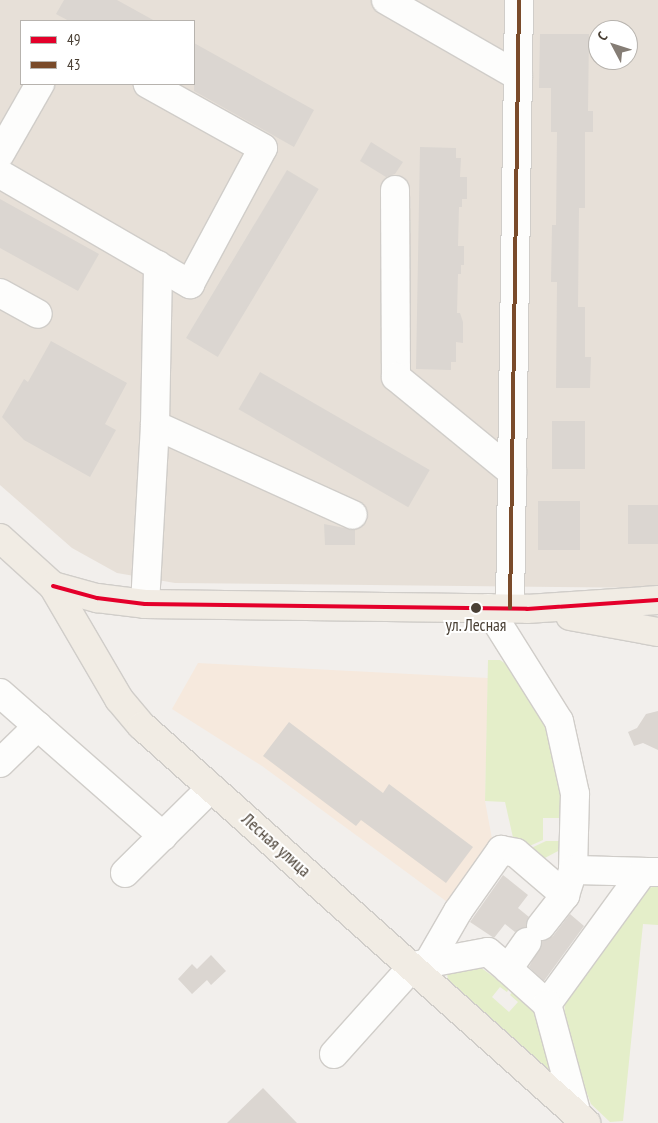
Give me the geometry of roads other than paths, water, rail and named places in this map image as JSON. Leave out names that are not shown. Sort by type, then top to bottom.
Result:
[{"type":"main road","name":"Лесная улица","points":[[0,538],[53,586],[119,699],[142,726],[211,788],[421,965],[581,1119]]},
{"type":"main road","points":[[53,586],[97,598],[145,604],[508,608],[658,600]]},
{"type":"main road","points":[[508,608],[658,632]]},
{"type":"street","points":[[386,0],[518,76]]},
{"type":"street","points":[[508,969],[569,882],[575,794],[559,721],[508,608],[512,472],[519,0]]},
{"type":"street","points":[[0,154],[39,85]]},
{"type":"street","points":[[0,174],[190,284],[263,148],[150,85]]},
{"type":"street","points":[[395,190],[396,377],[512,472]]},
{"type":"street","points":[[145,604],[155,425],[158,265]]},
{"type":"street","points":[[0,293],[38,314]]},
{"type":"street","points":[[155,425],[353,515]]},
{"type":"street","points":[[0,693],[163,836]]},
{"type":"street","points":[[0,763],[38,726]]},
{"type":"street","points":[[125,873],[211,788]]},
{"type":"street","points":[[334,1054],[421,965],[494,855],[501,850],[516,853],[569,882],[650,872]]},
{"type":"street","points":[[547,1004],[650,872]]},
{"type":"street","points":[[421,965],[488,952],[547,1004],[581,1119]]},
{"type":"place","name":"ул. Лесная","points":[[476,608]]}]
